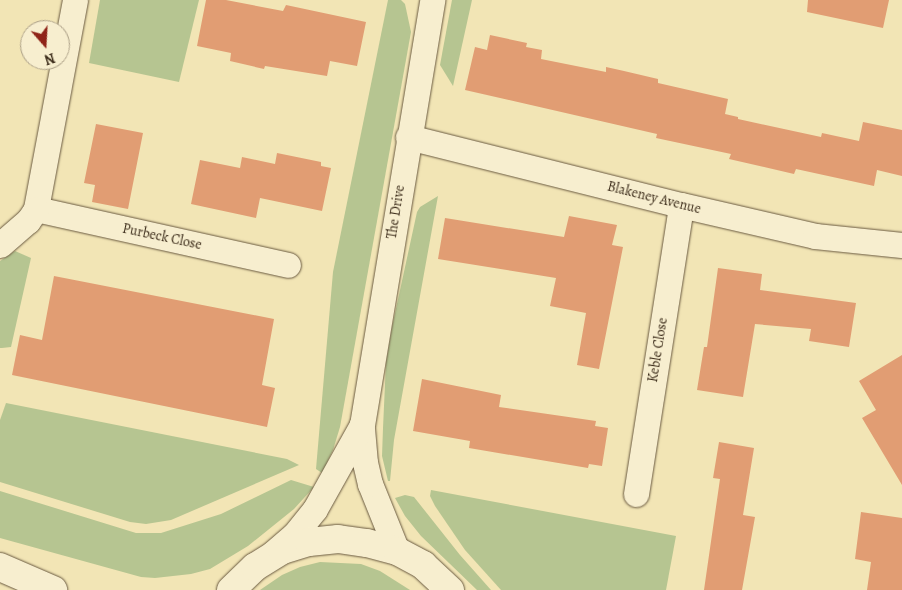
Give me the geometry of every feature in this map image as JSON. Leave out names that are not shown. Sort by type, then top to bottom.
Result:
[{"type":"main road","points":[[230,590],[268,557],[295,545],[324,540],[353,540],[397,551],[423,565],[450,590]]},
{"type":"main road","points":[[0,567],[53,590],[60,590]]},
{"type":"street","points":[[0,245],[28,221],[36,209],[75,0]]},
{"type":"street","name":"The Drive","points":[[397,551],[370,484],[365,463],[362,425],[432,0]]},
{"type":"street","name":"Blakeney Avenue","points":[[408,137],[681,205],[815,236],[902,246]]},
{"type":"street","name":"Keble Close","points":[[636,494],[681,205]]},
{"type":"street","name":"Purbeck Close","points":[[36,209],[288,265]]},
{"type":"street","name":"The Drive","points":[[268,557],[294,535],[315,509],[362,425]]},
{"type":"green space","points":[[100,0],[199,0],[179,82],[89,63]]},
{"type":"green space","points":[[388,0],[401,0],[405,4],[411,32],[340,427],[333,450],[322,473],[316,469],[333,272]]},
{"type":"green space","points":[[452,0],[472,0],[453,86],[440,65]]},
{"type":"green space","points":[[438,196],[394,440],[390,481],[388,481],[382,456],[386,362],[392,327],[417,212],[420,207]]},
{"type":"green space","points":[[15,251],[31,258],[11,347],[0,348],[0,261]]},
{"type":"green space","points":[[6,403],[287,459],[299,465],[171,520],[146,524],[130,522],[0,482],[0,420]]},
{"type":"green space","points":[[291,480],[314,487],[294,509],[248,546],[210,569],[191,574],[155,578],[141,577],[0,538],[0,491],[136,533],[161,533],[221,514]]},
{"type":"green space","points":[[431,490],[676,536],[666,590],[501,590],[465,550],[435,506],[430,496]]},
{"type":"green space","points":[[405,495],[414,497],[460,555],[491,590],[477,590],[421,536],[405,516],[395,498]]},
{"type":"green space","points":[[320,562],[361,564],[380,571],[410,590],[260,590],[282,575],[300,567]]},
{"type":"building","points":[[206,0],[226,0],[283,11],[286,5],[366,22],[357,66],[330,61],[327,76],[265,66],[264,69],[230,61],[231,53],[197,46]]},
{"type":"building","points":[[808,0],[889,0],[883,28],[807,12]]},
{"type":"building","points":[[490,35],[527,43],[526,47],[542,50],[541,59],[606,72],[606,67],[658,79],[658,83],[728,99],[725,114],[738,117],[738,119],[821,137],[822,133],[859,141],[863,122],[902,130],[902,176],[877,170],[874,186],[796,169],[794,174],[729,159],[731,154],[656,138],[657,134],[465,90],[475,47],[487,50]]},
{"type":"building","points":[[96,124],[143,133],[128,209],[92,202],[95,185],[84,183]]},
{"type":"building","points":[[277,153],[321,162],[321,166],[331,168],[322,211],[260,198],[256,218],[191,204],[200,160],[240,168],[242,157],[275,164]]},
{"type":"building","points":[[569,216],[617,225],[612,245],[623,247],[599,369],[577,365],[586,313],[550,306],[556,278],[438,259],[445,218],[564,237]]},
{"type":"building","points":[[718,268],[762,274],[760,290],[856,303],[849,347],[809,341],[811,329],[755,324],[743,397],[697,390],[704,347],[707,347]]},
{"type":"building","points":[[54,276],[274,319],[262,385],[275,388],[267,427],[12,375],[20,335],[42,340]]},
{"type":"building","points":[[902,355],[902,485],[862,418],[876,410],[859,381]]},
{"type":"building","points":[[422,379],[501,395],[499,407],[596,421],[595,426],[608,428],[602,466],[589,464],[588,468],[469,448],[470,441],[413,431]]},
{"type":"building","points":[[719,442],[754,448],[743,515],[755,517],[742,590],[704,590],[720,479],[713,478]]},
{"type":"building","points":[[861,512],[902,518],[902,590],[867,590],[871,562],[855,559]]}]
